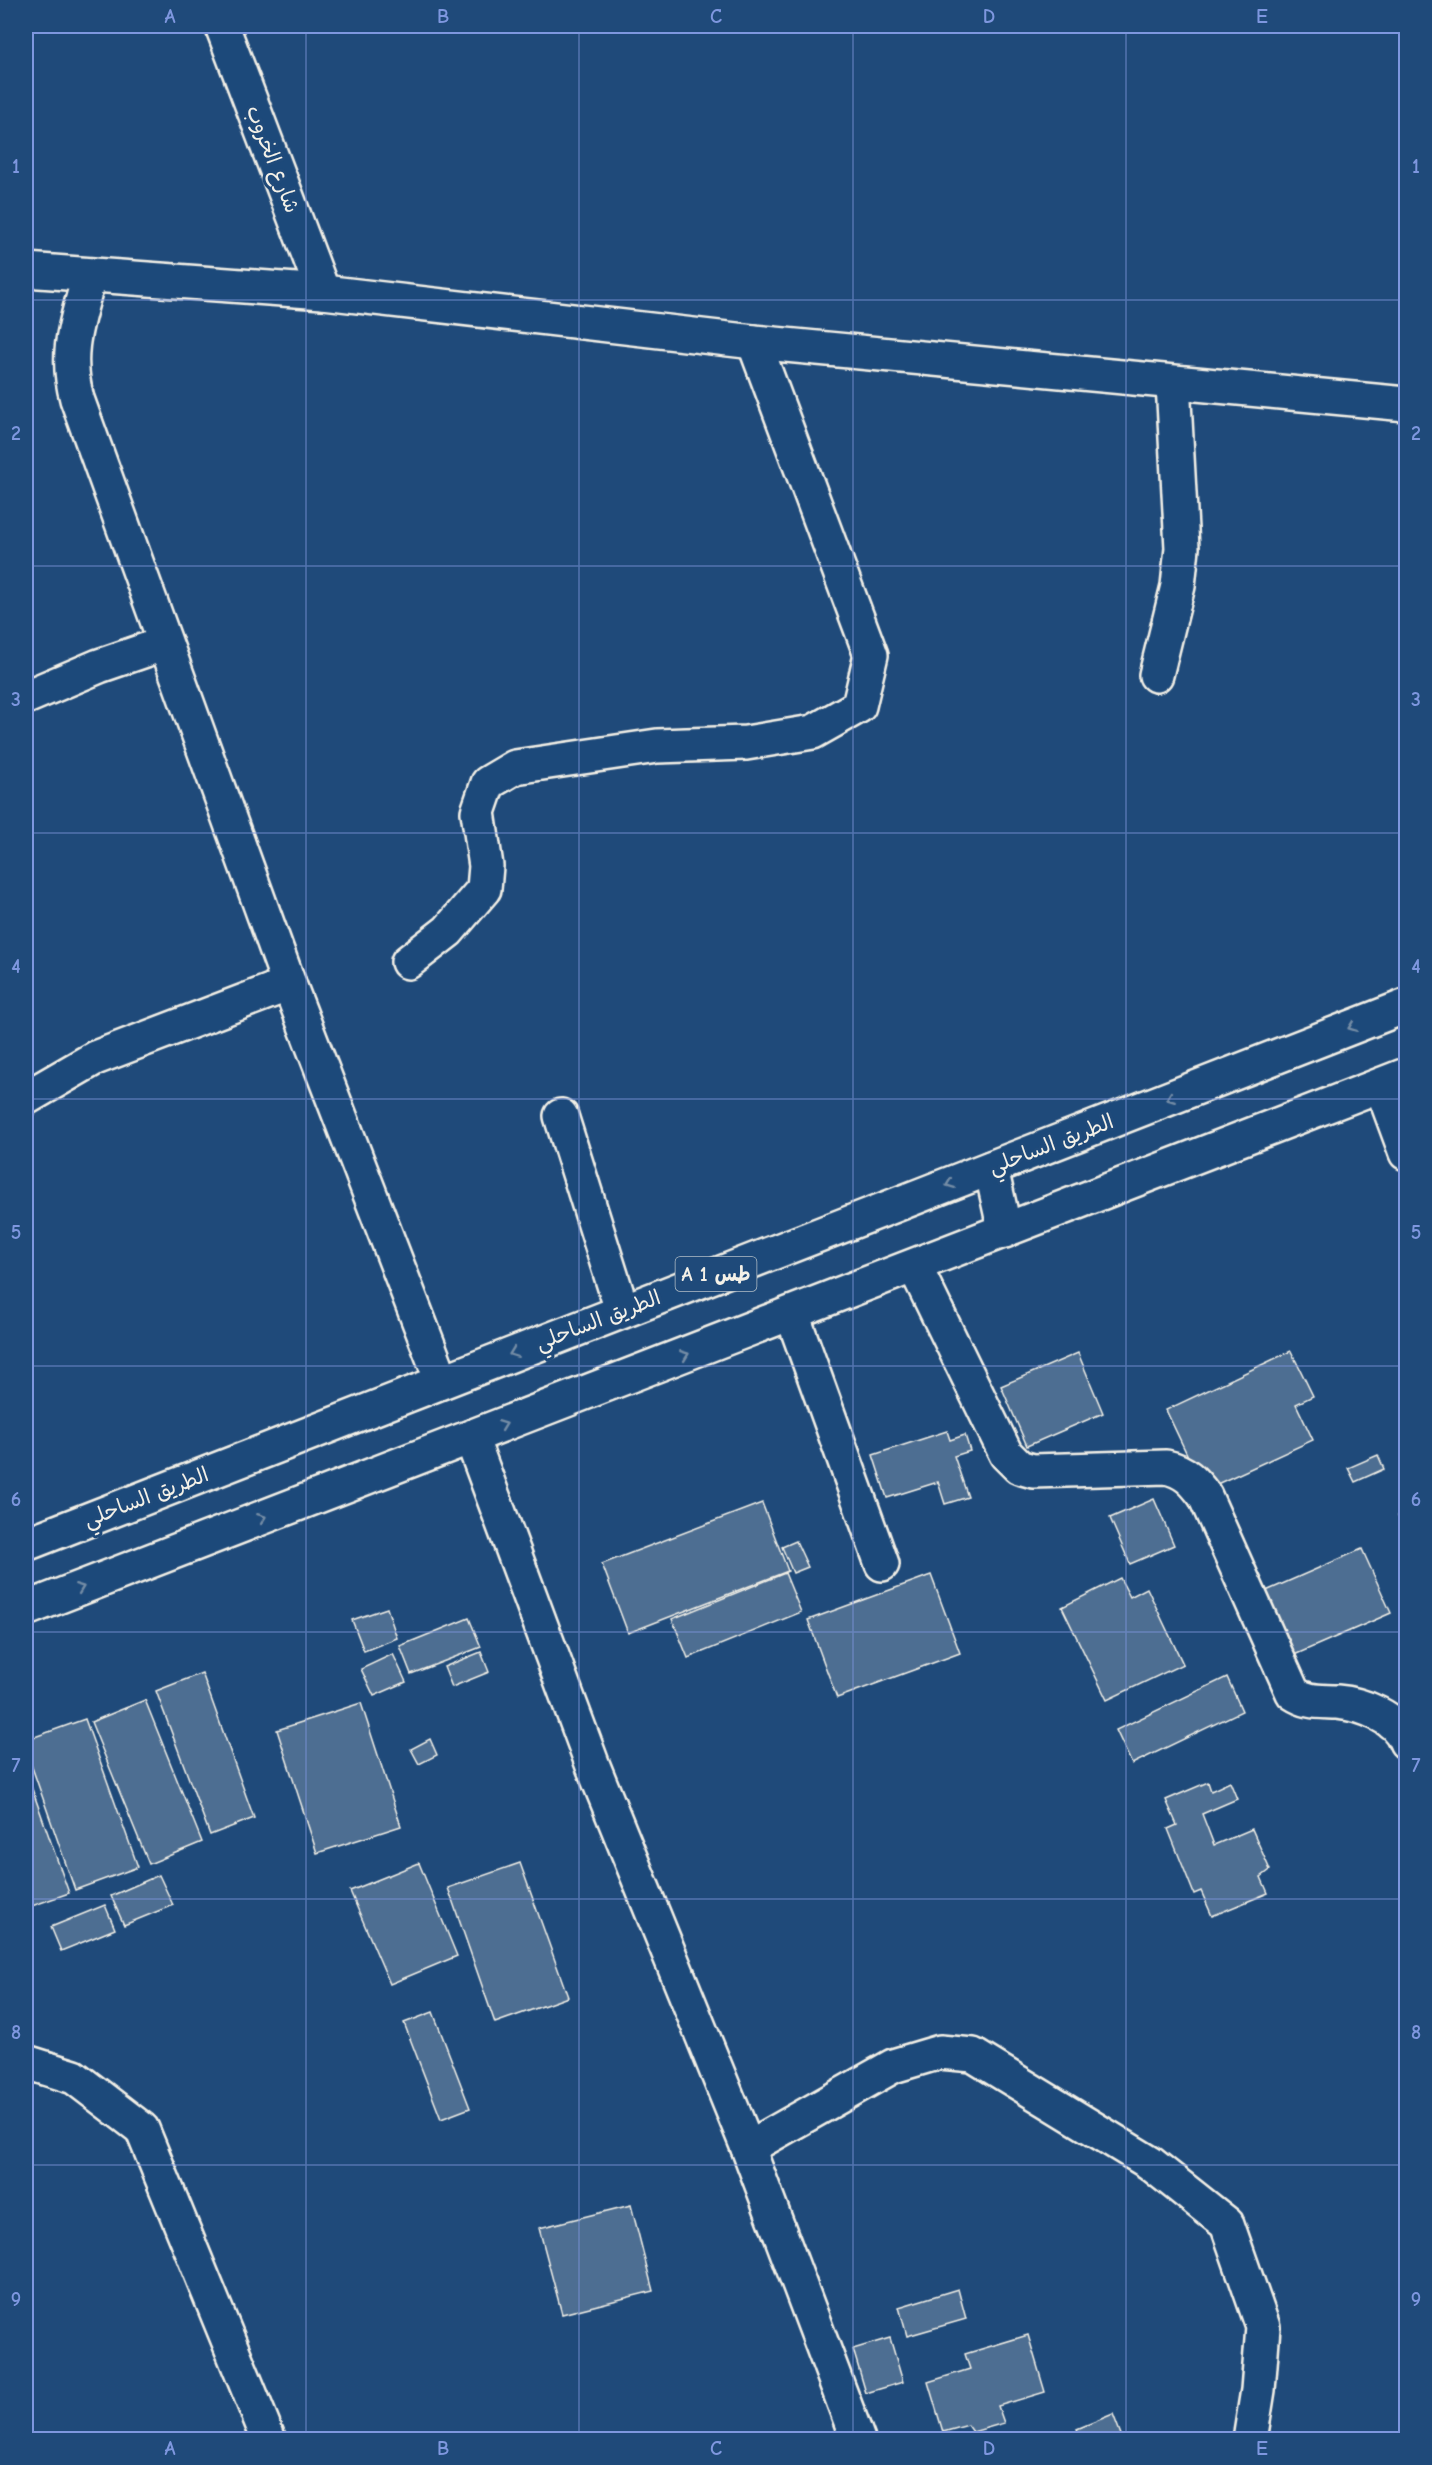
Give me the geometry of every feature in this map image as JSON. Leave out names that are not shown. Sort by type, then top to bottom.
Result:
[{"type":"main road","name":"شارع الخروب","points":[[222,26],[323,292]]},
{"type":"main road","points":[[26,270],[89,277],[323,292],[754,342],[1407,404]]},
{"type":"main road","points":[[89,277],[70,345],[70,377],[164,644],[289,984],[442,1381]]},
{"type":"main road","points":[[408,962],[448,930],[484,889],[486,866],[478,812],[488,783],[514,767],[657,746],[746,742],[813,732],[859,706],[871,655],[754,342]]},
{"type":"main road","points":[[1156,675],[1178,586],[1182,548],[1173,383]]},
{"type":"main road","points":[[26,697],[99,666],[164,644]]},
{"type":"main road","points":[[26,1098],[95,1058],[289,984]]},
{"type":"main road","name":"الطريق الساحلي","points":[[26,1544],[1407,1006]]},
{"type":"main road","points":[[26,1609],[1394,1080],[1407,1153]]},
{"type":"main road","points":[[561,1116],[622,1310]]},
{"type":"main road","points":[[991,1168],[1005,1231]]},
{"type":"main road","points":[[915,1267],[1006,1454],[1019,1467],[1033,1471],[1166,1467],[1180,1470],[1192,1479],[1205,1496],[1293,1693],[1306,1702],[1339,1702],[1382,1715],[1407,1742]]},
{"type":"main road","points":[[792,1314],[882,1564]]},
{"type":"main road","points":[[471,1437],[593,1766],[748,2148],[858,2439]]},
{"type":"main road","points":[[748,2148],[893,2066],[940,2052],[973,2055],[1150,2163],[1227,2224],[1263,2327],[1258,2390],[1250,2439]]},
{"type":"main road","points":[[26,2062],[74,2077],[142,2129],[269,2439]]},
{"type":"building","points":[[1291,1351],[1313,1396],[1296,1404],[1313,1440],[1204,1490],[1166,1410]]},
{"type":"building","points":[[1078,1353],[1103,1413],[1027,1446],[1001,1386]]},
{"type":"building","points":[[947,1431],[950,1440],[965,1435],[970,1451],[954,1456],[968,1497],[945,1504],[938,1482],[887,1498],[873,1455]]},
{"type":"building","points":[[1378,1455],[1384,1469],[1355,1482],[1348,1468]]},
{"type":"building","points":[[1154,1499],[1174,1545],[1130,1564],[1110,1518]]},
{"type":"building","points":[[762,1503],[788,1571],[628,1633],[602,1564]]},
{"type":"building","points":[[1406,1513],[1406,1538],[1398,1516]]},
{"type":"building","points":[[796,1541],[808,1567],[793,1573],[782,1547]]},
{"type":"building","points":[[1362,1549],[1391,1613],[1285,1659],[1257,1595]]},
{"type":"building","points":[[785,1573],[801,1612],[688,1658],[672,1619]]},
{"type":"building","points":[[931,1575],[960,1653],[837,1698],[808,1620]]},
{"type":"building","points":[[1120,1578],[1130,1597],[1147,1588],[1183,1664],[1107,1700],[1062,1607]]},
{"type":"building","points":[[387,1608],[397,1638],[364,1651],[352,1620]]},
{"type":"building","points":[[469,1618],[481,1647],[411,1674],[400,1646]]},
{"type":"building","points":[[481,1652],[489,1672],[452,1687],[444,1667]]},
{"type":"building","points":[[393,1654],[406,1682],[374,1696],[361,1669]]},
{"type":"building","points":[[202,1673],[254,1818],[210,1835],[156,1691]]},
{"type":"building","points":[[1227,1677],[1242,1711],[1132,1764],[1116,1730]]},
{"type":"building","points":[[145,1700],[202,1842],[149,1864],[91,1722]]},
{"type":"building","points":[[361,1703],[401,1826],[317,1853],[277,1730]]},
{"type":"building","points":[[85,1719],[138,1867],[75,1890],[26,1750],[26,1740]]},
{"type":"building","points":[[430,1739],[437,1755],[419,1764],[411,1749]]},
{"type":"building","points":[[26,1772],[69,1893],[26,1908]]},
{"type":"building","points":[[1208,1782],[1211,1791],[1230,1782],[1237,1799],[1202,1814],[1214,1845],[1252,1829],[1270,1870],[1261,1877],[1268,1893],[1212,1916],[1201,1891],[1194,1894],[1168,1829],[1177,1825],[1166,1800]]},
{"type":"building","points":[[419,1863],[457,1956],[390,1984],[350,1891]]},
{"type":"building","points":[[520,1863],[568,1997],[495,2023],[448,1888]]},
{"type":"building","points":[[159,1875],[173,1905],[124,1925],[111,1896]]},
{"type":"building","points":[[105,1905],[115,1929],[61,1951],[51,1927]]},
{"type":"building","points":[[433,2012],[470,2108],[441,2119],[404,2023]]},
{"type":"building","points":[[631,2205],[653,2291],[562,2314],[539,2228]]},
{"type":"building","points":[[958,2289],[966,2319],[907,2336],[899,2307]]},
{"type":"building","points":[[1028,2335],[1045,2392],[998,2406],[1004,2423],[973,2432],[968,2425],[943,2432],[928,2382],[970,2369],[965,2354]]},
{"type":"building","points":[[890,2338],[903,2382],[866,2393],[853,2349]]},
{"type":"building","points":[[1113,2414],[1123,2440],[1082,2440],[1077,2429]]}]
